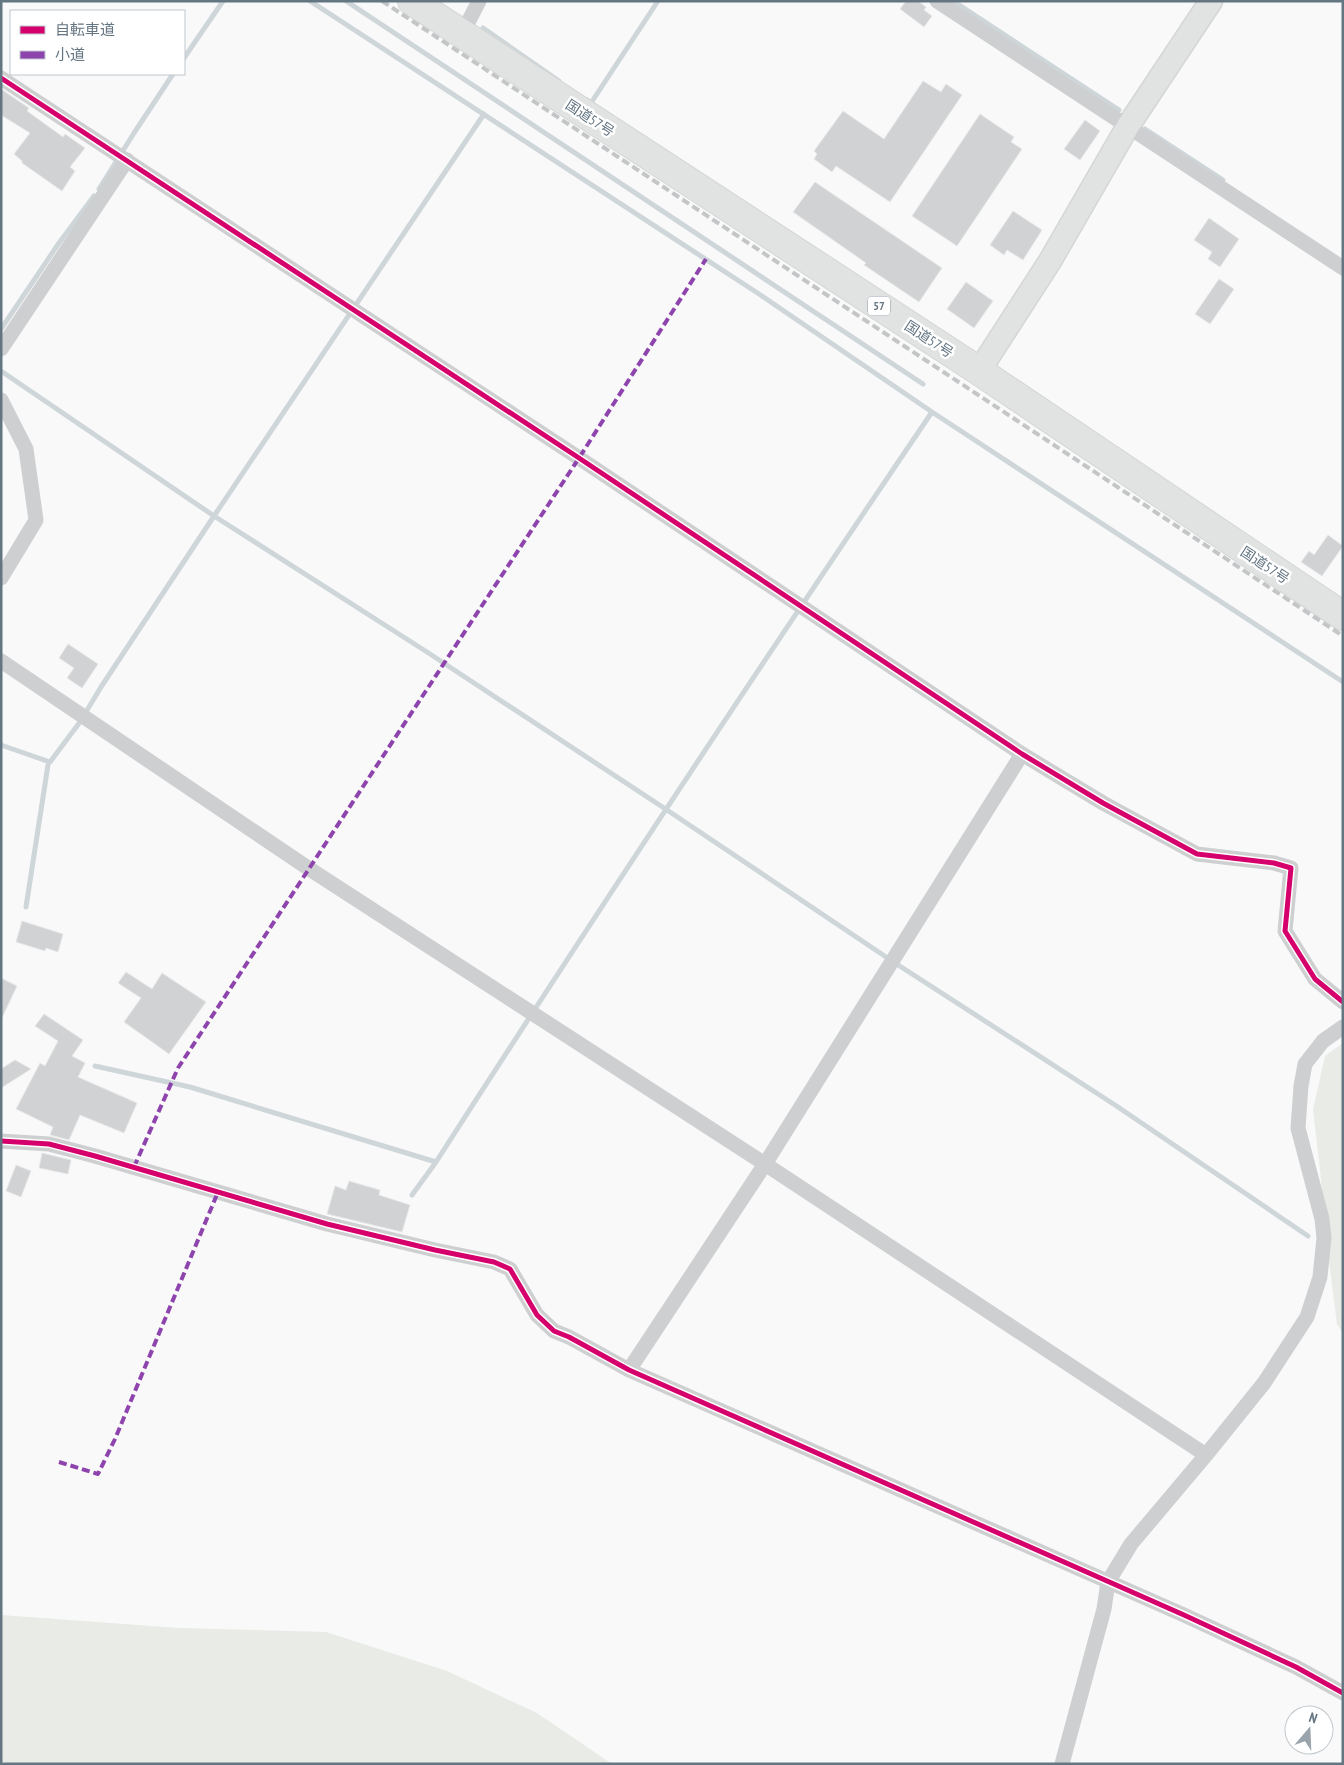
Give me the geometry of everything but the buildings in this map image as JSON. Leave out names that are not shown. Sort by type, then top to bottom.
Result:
[{"type":"highway","name":"国道57号","points":[[412,1],[979,371],[1343,616]]},
{"type":"street","points":[[462,34],[480,1]]},
{"type":"street","points":[[937,1],[1343,268]]},
{"type":"street","points":[[979,371],[1050,261],[1128,126],[1211,1]]},
{"type":"street","points":[[1,78],[595,469],[1022,754],[1103,803],[1196,854],[1274,863],[1291,868],[1285,931],[1314,979],[1343,1002]]},
{"type":"street","points":[[1,349],[127,160]]},
{"type":"street","points":[[1,400],[26,449],[36,520],[1,578]]},
{"type":"street","points":[[1,661],[308,868],[765,1164],[1206,1455]]},
{"type":"street","points":[[629,1370],[765,1164],[1022,754]]},
{"type":"street","points":[[1062,1764],[1104,1609],[1108,1582],[1132,1544],[1264,1383],[1307,1317],[1320,1278],[1324,1238],[1322,1219],[1298,1128],[1301,1086],[1305,1064],[1323,1041],[1343,1027]]},
{"type":"street","points":[[1,1141],[49,1144],[326,1224],[494,1262],[510,1269],[537,1315],[554,1331],[569,1337],[629,1370],[1296,1667],[1343,1693]]},
{"type":"shaded area","points":[[1343,1043],[1343,1334],[1337,1324],[1313,1110],[1325,1056]]},
{"type":"shaded area","points":[[1,1615],[179,1628],[326,1632],[447,1671],[537,1713],[612,1764],[10,1764],[1,1761]]},
{"type":"waterway","points":[[185,57],[223,1]]},
{"type":"waterway","points":[[310,1],[759,294],[932,412],[1343,682]]},
{"type":"waterway","points":[[346,1],[923,384]]},
{"type":"waterway","points":[[587,100],[591,103],[658,1]]},
{"type":"waterway","points":[[953,1],[1119,110]]},
{"type":"waterway","points":[[483,28],[559,81]]},
{"type":"waterway","points":[[99,189],[172,75]]},
{"type":"waterway","points":[[1,745],[50,762],[80,722],[214,516],[484,114]]},
{"type":"waterway","points":[[1145,129],[1223,180]]},
{"type":"waterway","points":[[1,329],[59,243],[94,196]]},
{"type":"waterway","points":[[1,371],[214,516],[427,652],[892,961],[1115,1105],[1308,1236]]},
{"type":"waterway","points":[[95,1066],[190,1087],[436,1162],[558,973],[806,598],[932,412]]},
{"type":"waterway","points":[[26,907],[48,765]]},
{"type":"waterway","points":[[412,1195],[436,1162]]},
{"type":"railway","points":[[382,1],[1343,636]]},
{"type":"marked path","points":[[134,1167],[178,1068],[579,458],[706,259]]},
{"type":"marked path","points":[[59,1462],[98,1474],[115,1439],[218,1192]]},
{"type":"cycle path","points":[[1,78],[579,458],[1022,754],[1103,803],[1197,854],[1274,863],[1291,868],[1285,931],[1315,979],[1343,1002]]},
{"type":"cycle path","points":[[1,1141],[49,1144],[327,1224],[494,1262],[510,1269],[537,1315],[554,1331],[569,1337],[629,1370],[1184,1615],[1296,1667],[1343,1693]]}]
